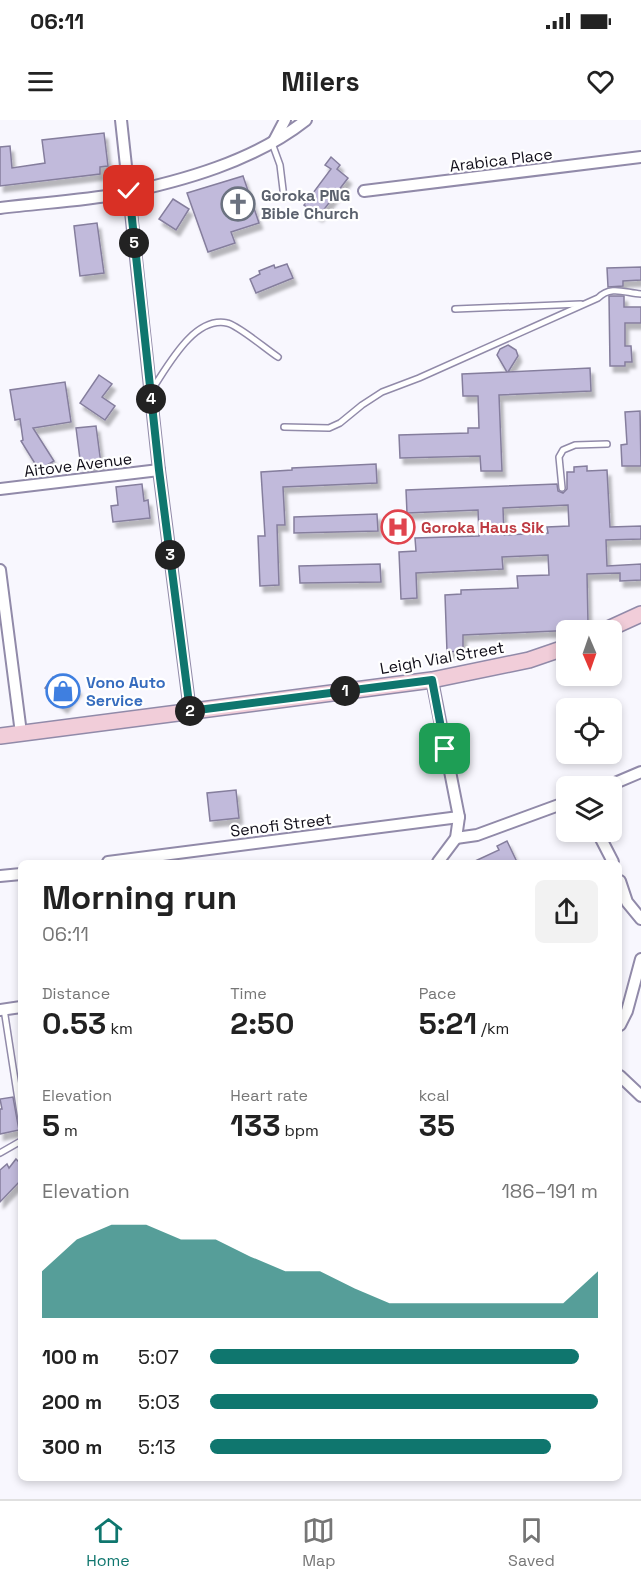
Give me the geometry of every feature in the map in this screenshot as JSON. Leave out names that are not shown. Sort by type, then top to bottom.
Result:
[{"type":"street","points":[[121,120],[159,470],[190,711]]},
{"type":"street","points":[[272,144],[285,120]]},
{"type":"street","points":[[0,208],[129,191],[202,172],[272,144],[306,120]]},
{"type":"street","name":"Arabica Place","points":[[364,191],[641,157]]},
{"type":"street","name":"Aitove Avenue","points":[[0,489],[159,470]]},
{"type":"street","points":[[0,570],[21,733]]},
{"type":"street","points":[[622,623],[641,614]]},
{"type":"street","name":"Leigh Vial Street","points":[[0,736],[432,680],[529,660],[556,651]]},
{"type":"street","points":[[432,680],[459,817],[456,838],[440,860]]},
{"type":"street","points":[[622,780],[641,772]]},
{"type":"street","points":[[456,838],[477,835],[556,806]]},
{"type":"street","name":"Senofi Street","points":[[124,860],[459,817]]},
{"type":"street","points":[[603,842],[612,860]]},
{"type":"street","points":[[0,876],[18,874]]},
{"type":"street","points":[[622,895],[641,919]]},
{"type":"street","points":[[622,1021],[627,1011],[641,959]]},
{"type":"street","points":[[2,1010],[18,1007]]},
{"type":"street","points":[[622,1078],[641,1096]]},
{"type":"lane","points":[[272,144],[280,165],[284,198]]},
{"type":"lane","points":[[284,427],[329,428],[340,423],[382,392],[419,378],[585,304],[603,293],[624,290],[641,294]]},
{"type":"lane","points":[[455,309],[585,304]]},
{"type":"lane","points":[[151,392],[182,347],[197,330],[216,323],[229,323],[278,357]]},
{"type":"lane","points":[[561,488],[559,457],[563,450],[575,445],[607,444]]},
{"type":"lane","points":[[2,1010],[18,1100]]},
{"type":"lane","points":[[12,1062],[18,1061]]},
{"type":"lane","points":[[0,1153],[18,1143]]},
{"type":"building","points":[[104,133],[108,166],[100,167],[100,174],[0,186],[0,147],[10,146],[12,168],[45,163],[42,140]]},
{"type":"building","points":[[331,157],[340,165],[337,169],[348,178],[319,216],[304,205],[331,169],[325,165]]},
{"type":"building","points":[[243,176],[259,223],[231,232],[235,243],[208,252],[187,193]]},
{"type":"building","points":[[173,199],[189,209],[176,230],[159,219]]},
{"type":"building","points":[[97,223],[104,273],[80,276],[74,226]]},
{"type":"building","points":[[287,264],[293,278],[256,293],[250,279],[260,274],[259,271],[274,265],[275,268]]},
{"type":"building","points":[[641,267],[641,280],[623,281],[623,286],[608,287],[607,268]]},
{"type":"building","points":[[609,296],[624,296],[624,307],[641,307],[641,323],[625,323],[625,346],[631,346],[632,362],[625,362],[625,366],[610,366]]},
{"type":"building","points":[[508,345],[516,350],[518,356],[508,372],[590,368],[591,391],[499,395],[502,471],[481,471],[480,456],[400,458],[399,435],[468,433],[468,428],[479,428],[478,396],[463,396],[462,374],[507,372],[497,355],[500,349]]},
{"type":"building","points":[[99,375],[112,384],[102,397],[115,406],[105,420],[80,403]]},
{"type":"building","points":[[65,382],[71,422],[33,428],[54,461],[39,470],[21,441],[23,440],[20,419],[15,420],[10,390]]},
{"type":"building","points":[[640,411],[641,466],[622,466],[621,445],[627,444],[625,412]]},
{"type":"building","points":[[96,426],[101,464],[81,467],[76,428]]},
{"type":"building","points":[[376,464],[377,483],[283,487],[285,525],[277,525],[279,585],[260,586],[258,536],[265,536],[261,472],[292,470],[292,468]]},
{"type":"building","points":[[587,466],[587,471],[607,470],[610,527],[641,526],[641,539],[606,540],[607,566],[641,564],[641,580],[620,581],[620,573],[587,574],[588,620],[556,620],[556,631],[463,635],[463,651],[447,652],[445,595],[461,594],[461,590],[518,588],[517,576],[549,575],[548,555],[502,557],[503,569],[416,573],[417,598],[401,599],[399,552],[416,551],[415,538],[479,536],[478,510],[407,513],[406,490],[557,484],[558,491],[563,493],[567,489],[567,472],[574,472],[574,467]],"holes":[[[568,505],[569,526],[547,527],[548,533],[504,535],[503,508]]]},
{"type":"building","points":[[142,484],[144,501],[148,500],[150,518],[113,522],[111,506],[118,505],[116,487]]},
{"type":"building","points":[[377,514],[378,531],[294,533],[294,517]]},
{"type":"building","points":[[380,564],[381,582],[300,583],[299,566]]},
{"type":"building","name":"Vono Auto Service","points":[[53,677],[62,684],[65,679],[78,689],[64,707],[50,696],[52,693],[45,688]]},
{"type":"building","points":[[236,790],[239,818],[210,821],[207,793]]},
{"type":"building","points":[[507,841],[516,860],[477,860],[499,850],[497,846]]},
{"type":"building","points":[[13,1097],[18,1130],[0,1134],[0,1109],[2,1109],[0,1099]]},
{"type":"building","points":[[16,1159],[18,1161],[18,1183],[0,1202],[0,1170],[7,1164],[9,1168]]},
{"type":"place","name":"Goroka PNG Bible Church","points":[[238,204]]},
{"type":"place","name":"Goroka Haus Sik","points":[[398,527]]},
{"type":"place","name":"Vono Auto Service","points":[[63,691]]},
{"type":"route","points":[[129,191],[159,470],[190,711],[432,680],[445,749]]}]
